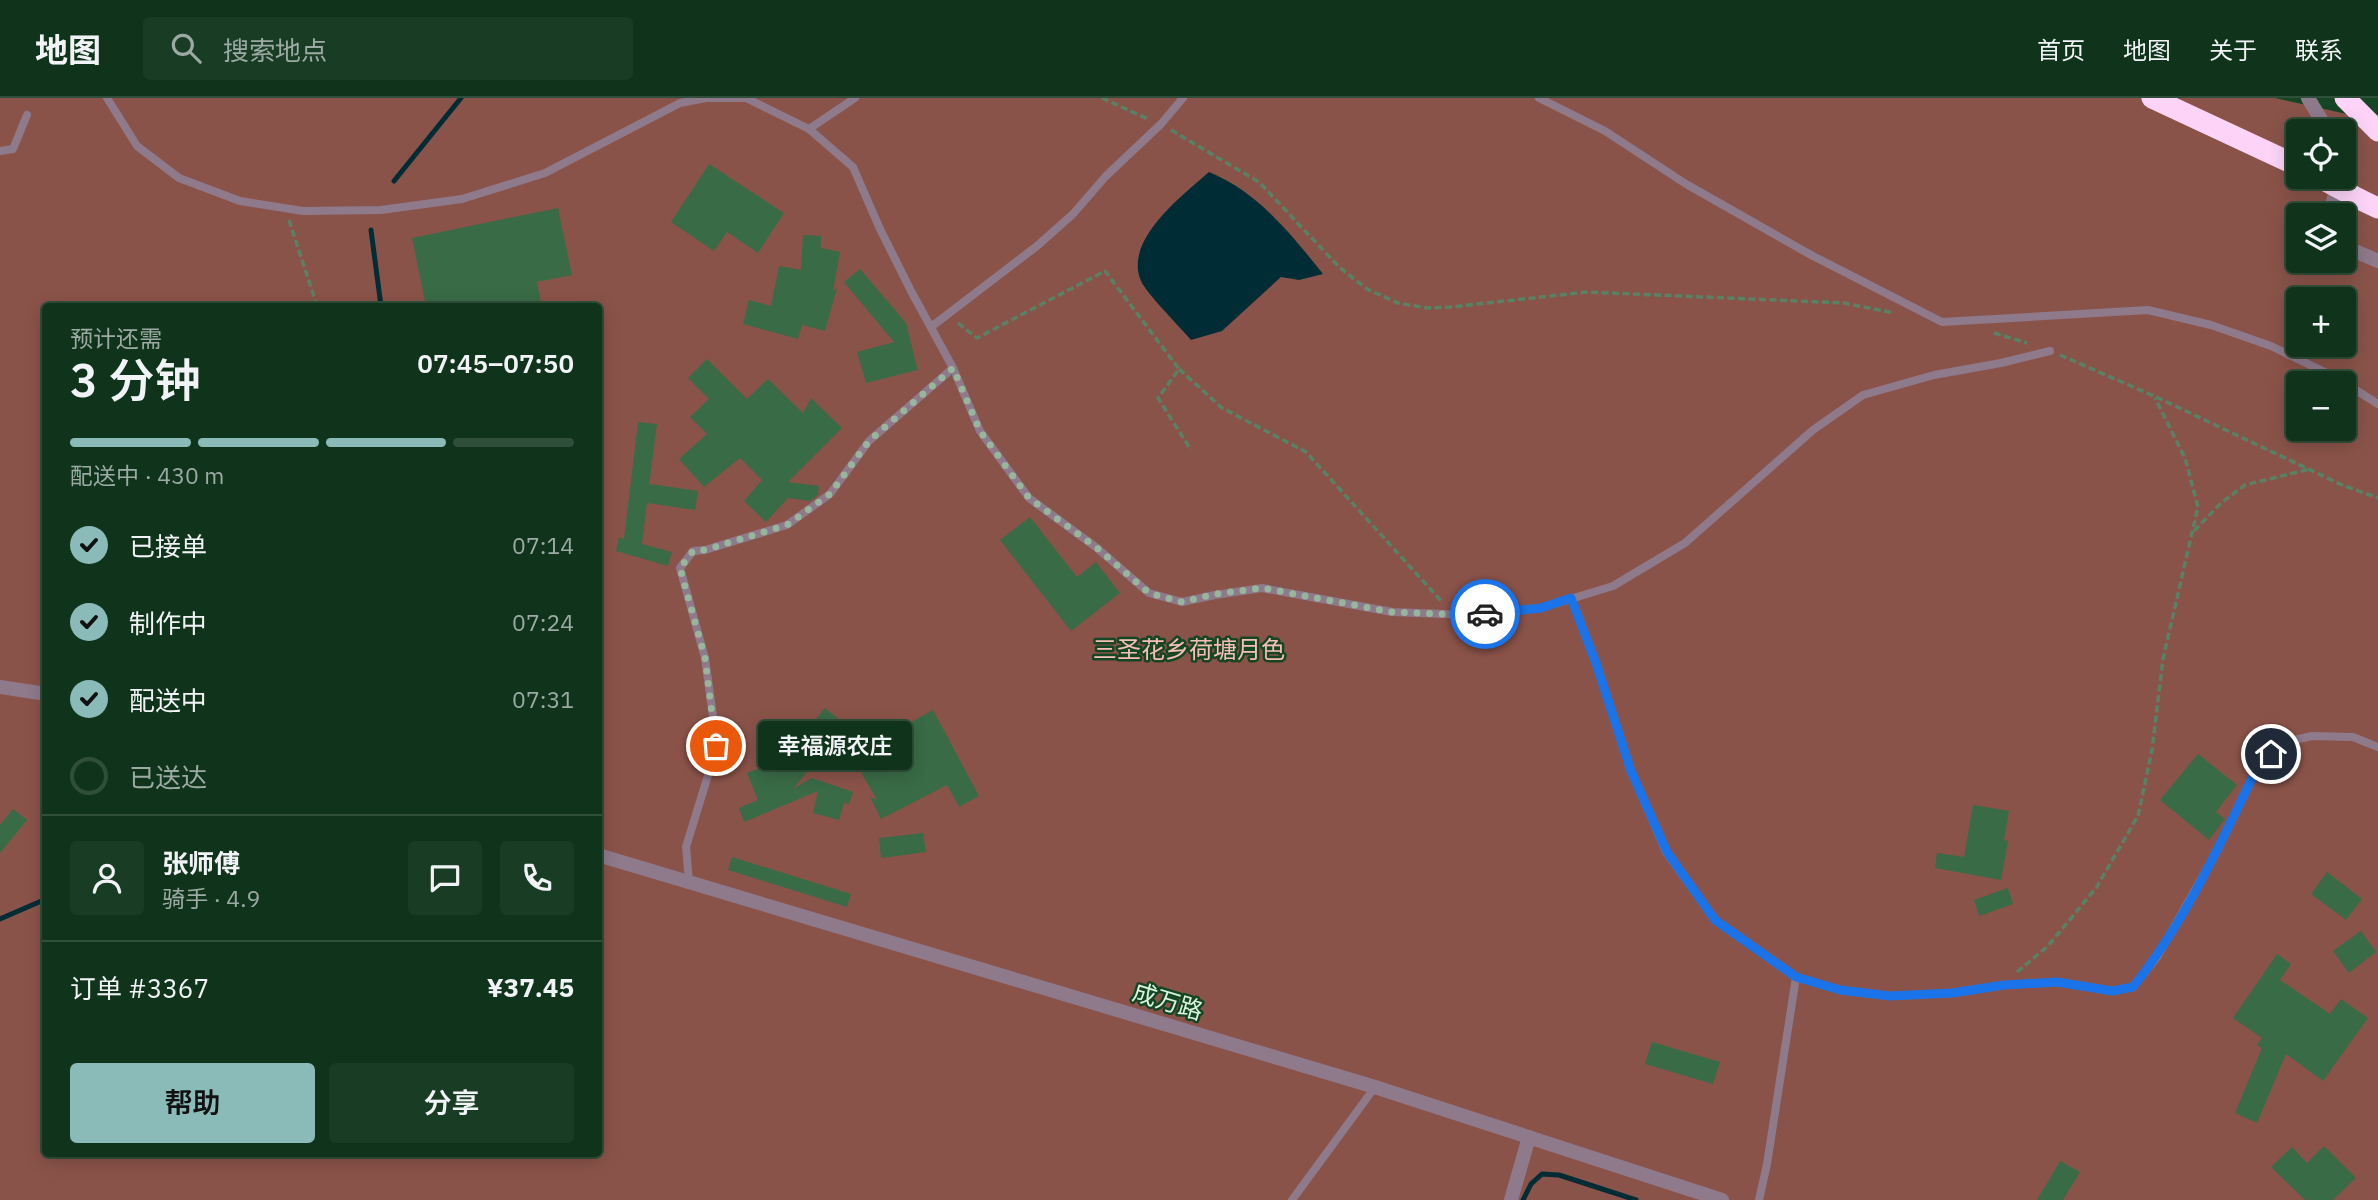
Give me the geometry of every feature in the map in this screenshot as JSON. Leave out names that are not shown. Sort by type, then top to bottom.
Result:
[{"type":"highway","points":[[2152,98],[2286,160]]},
{"type":"highway","points":[[2345,98],[2378,131]]},
{"type":"highway","points":[[2341,189],[2368,203]]},
{"type":"street","points":[[2308,98],[2321,119]]},
{"type":"street","points":[[2356,251],[2378,261]]},
{"type":"street","points":[[0,687],[42,693]]},
{"type":"street","name":"成万路","points":[[602,856],[1376,1087],[1722,1200]]},
{"type":"street","points":[[1511,1200],[1529,1137]]},
{"type":"lane","points":[[107,98],[138,146],[180,178],[240,201],[303,211],[381,210],[462,199],[545,173],[680,103],[706,98],[746,98],[809,130],[853,167],[880,229],[953,368],[980,431],[1029,498],[1097,548],[1149,593],[1182,602],[1215,594],[1262,588],[1392,612],[1469,615],[1541,608],[1613,586],[1685,543],[1813,430],[1863,395],[1934,375],[2050,351]]},
{"type":"lane","points":[[809,130],[855,98]]},
{"type":"lane","points":[[931,327],[1037,246],[1073,214],[1106,176],[1161,124],[1183,98]]},
{"type":"lane","points":[[1539,98],[1605,131],[1686,184],[1799,248],[1942,322],[2148,310],[2211,325],[2272,346],[2337,378],[2378,404]]},
{"type":"lane","points":[[0,151],[13,149],[27,115]]},
{"type":"lane","points":[[689,882],[686,848],[716,746],[705,658],[680,568],[693,551],[705,550],[787,525],[830,494],[869,441],[953,368]]},
{"type":"lane","points":[[1571,598],[1596,663],[1631,771],[1667,852],[1715,920],[1796,977],[1840,990],[1890,996],[1952,993],[2004,985],[2057,982],[2112,991],[2133,987],[2157,957],[2215,855],[2258,766],[2285,742],[2312,736],[2353,737],[2378,747]]},
{"type":"lane","points":[[1759,1200],[1796,977]]},
{"type":"lane","points":[[1293,1200],[1376,1087]]},
{"type":"path","points":[[1211,154],[1259,181],[1339,267],[1367,289],[1398,303],[1427,308],[1450,307],[1546,295]]},
{"type":"path","points":[[285,208],[316,303]]},
{"type":"path","points":[[947,314],[977,338],[1105,271],[1179,369],[1222,408],[1306,452],[1453,615]]},
{"type":"path","points":[[1179,369],[1157,398],[1191,450]]},
{"type":"path","points":[[2004,985],[2048,947],[2096,888],[2138,816],[2152,750],[2163,659],[2198,507],[2185,458],[2154,396]]},
{"type":"path","points":[[2193,532],[2221,503],[2245,485],[2311,469]]},
{"type":"green space","name":"三圣花乡荷塘月色","points":[[0,98],[2275,98],[2378,121],[2378,1200],[0,1200]]},
{"type":"water","points":[[1209,172],[1227,180],[1258,203],[1286,229],[1323,274],[1299,280],[1281,277],[1222,331],[1191,340],[1144,287],[1138,265],[1140,250],[1158,220]]},
{"type":"building","points":[[709,164],[784,213],[758,253],[727,232],[714,251],[671,222]]},
{"type":"building","points":[[558,208],[572,275],[537,282],[541,303],[425,303],[412,238]]},
{"type":"building","points":[[803,235],[821,236],[821,248],[840,252],[833,291],[837,288],[825,331],[802,325],[798,339],[743,324],[749,300],[771,306],[779,266],[801,270]]},
{"type":"building","points":[[860,269],[906,323],[918,371],[866,383],[857,352],[894,342],[844,282]]},
{"type":"building","points":[[707,359],[747,399],[768,379],[803,413],[811,398],[842,428],[788,482],[819,486],[818,495],[810,501],[788,498],[766,522],[744,501],[762,480],[740,458],[704,487],[679,459],[707,434],[690,417],[709,399],[688,378]]},
{"type":"building","points":[[638,422],[657,424],[649,486],[651,484],[698,491],[695,510],[647,503],[642,544],[672,552],[668,566],[616,551],[619,537],[624,539]]},
{"type":"building","points":[[1030,517],[1077,577],[1096,562],[1120,593],[1071,631],[1000,540]]},
{"type":"building","points":[[825,708],[846,725],[793,789],[812,778],[853,792],[849,804],[844,803],[839,820],[813,813],[818,791],[744,822],[739,808],[758,800],[747,773],[768,765],[764,755],[778,750],[783,760]]},
{"type":"building","points":[[933,710],[979,796],[959,807],[947,785],[881,819],[870,797],[877,800],[852,756]]},
{"type":"building","points":[[2198,754],[2237,785],[2216,812],[2225,819],[2209,840],[2160,800]]},
{"type":"building","points":[[1973,805],[2009,811],[2004,840],[2008,841],[2001,880],[1935,868],[1937,853],[1964,857]]},
{"type":"building","points":[[13,809],[27,820],[0,853],[0,825]]},
{"type":"building","points":[[923,833],[926,852],[881,858],[879,838]]},
{"type":"building","points":[[732,857],[851,894],[847,907],[728,870]]},
{"type":"building","points":[[2327,872],[2362,899],[2346,920],[2311,894]]},
{"type":"building","points":[[2008,888],[2013,904],[1979,916],[1974,900]]},
{"type":"building","points":[[2361,931],[2376,952],[2349,973],[2333,951]]},
{"type":"building","points":[[2277,954],[2291,964],[2280,980],[2330,1014],[2341,999],[2368,1018],[2323,1081],[2286,1054],[2257,1123],[2235,1113],[2262,1048],[2257,1045],[2262,1038],[2233,1018]]},
{"type":"building","points":[[1652,1042],[1720,1062],[1713,1084],[1645,1064]]},
{"type":"building","points":[[2324,1146],[2356,1178],[2333,1200],[2305,1200],[2271,1167],[2292,1147],[2307,1163]]},
{"type":"building","points":[[2060,1161],[2080,1172],[2063,1200],[2037,1200]]},
{"type":"waterway","points":[[394,181],[461,98]]},
{"type":"waterway","points":[[371,230],[381,303]]},
{"type":"waterway","points":[[0,919],[42,901]]},
{"type":"waterway","points":[[1523,1200],[1531,1184],[1542,1174],[1559,1175],[1636,1200]]},
{"type":"way so far","points":[[716,746],[705,658],[680,568],[693,551],[705,550],[787,525],[830,494],[869,441],[953,368],[980,431],[1029,498],[1097,548],[1149,593],[1182,602],[1215,594],[1262,588],[1392,612],[1485,614]]},
{"type":"place","name":"幸福源农庄","points":[[716,746]]},
{"type":"route","points":[[1485,614],[1541,608],[1571,598],[1596,663],[1631,771],[1667,852],[1715,920],[1796,977],[1840,990],[1890,996],[1952,993],[2004,985],[2057,982],[2112,991],[2133,987],[2157,957],[2215,855],[2258,766],[2271,754]]}]
